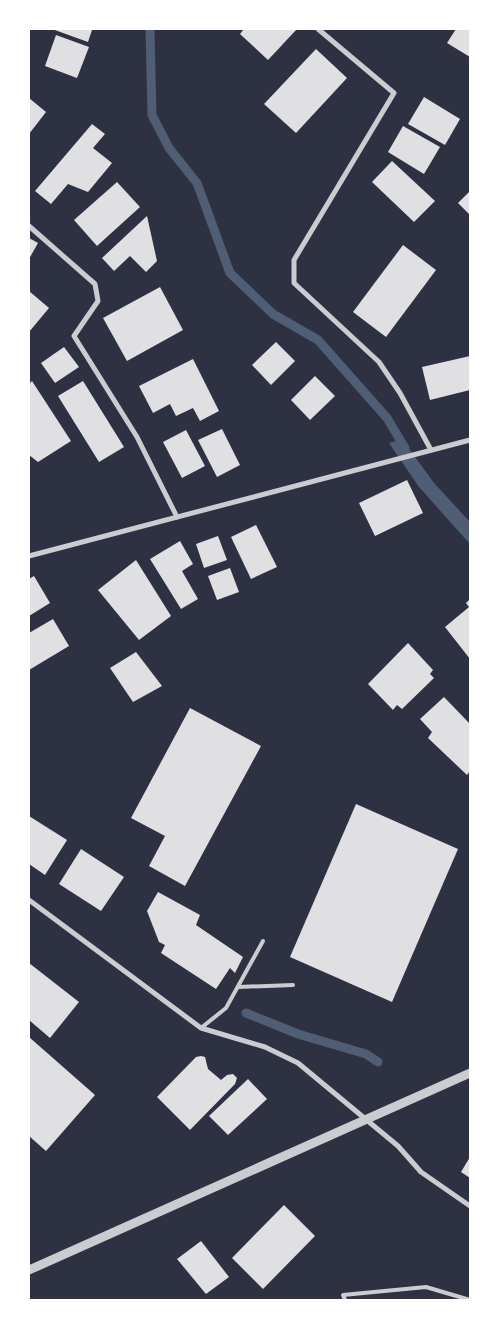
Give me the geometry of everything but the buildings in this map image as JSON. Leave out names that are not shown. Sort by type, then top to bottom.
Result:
[{"type":"street","points":[[318,29],[394,93],[294,260],[294,283],[380,362],[400,393],[431,450]]},
{"type":"street","points":[[29,226],[95,284],[98,301],[74,336],[137,437],[177,517]]},
{"type":"street","points":[[29,555],[470,440]]},
{"type":"street","points":[[29,900],[201,1028],[265,1047],[298,1063],[398,1146],[421,1172],[470,1206]]},
{"type":"street","points":[[29,1270],[470,1073]]},
{"type":"lane","points":[[201,1028],[226,1008],[263,941]]},
{"type":"lane","points":[[238,987],[293,985]]},
{"type":"lane","points":[[345,1300],[343,1295],[426,1287],[470,1300]]},
{"type":"water","points":[[402,439],[434,483],[470,522],[470,544],[419,487],[389,443]]},
{"type":"waterway","points":[[150,29],[152,115],[169,148],[197,183],[230,273],[273,314],[318,340],[387,418],[405,448]]},
{"type":"waterway","points":[[246,1013],[298,1034],[366,1054],[378,1062]]}]
